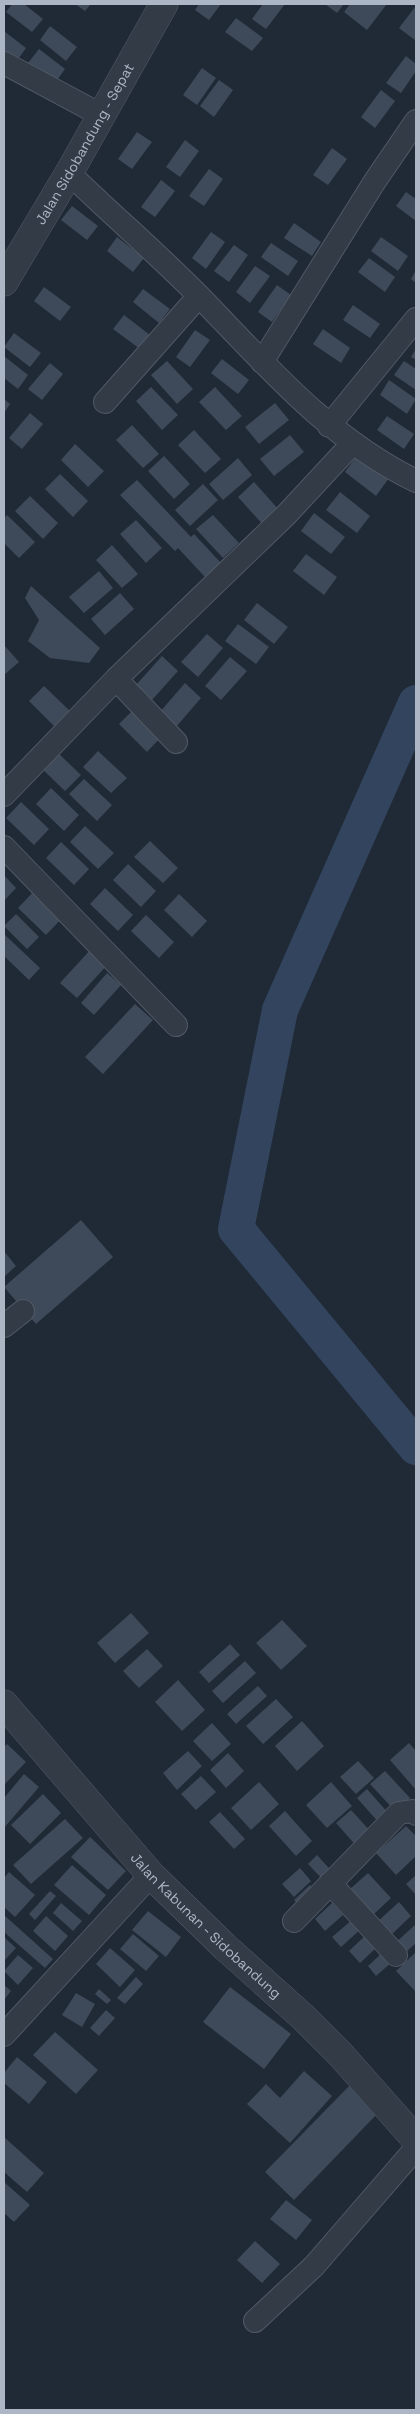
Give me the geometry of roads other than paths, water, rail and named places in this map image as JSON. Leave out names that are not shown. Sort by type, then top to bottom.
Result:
[{"type":"street","name":"Jalan Sidobandung - Sepat","points":[[4,282],[69,173],[164,4]]},
{"type":"street","points":[[4,63],[101,115]]},
{"type":"street","points":[[262,362],[375,181],[416,121]]},
{"type":"street","points":[[69,173],[199,296],[262,362],[329,426],[352,444],[416,481]]},
{"type":"street","points":[[105,402],[199,296]]},
{"type":"street","points":[[329,426],[416,319]]},
{"type":"street","points":[[4,795],[116,679],[286,514],[352,444]]},
{"type":"street","points":[[116,679],[176,742]]},
{"type":"street","points":[[4,847],[176,1025]]},
{"type":"street","points":[[4,1326],[23,1311]]},
{"type":"street","name":"Jalan Kabunan - Sidobandung","points":[[4,1704],[151,1874],[225,1947],[341,2054],[416,2140]]},
{"type":"street","points":[[294,1921],[399,1813],[412,1811],[416,1814]]},
{"type":"street","points":[[4,2034],[151,1874]]},
{"type":"street","points":[[330,1884],[396,1955]]},
{"type":"street","points":[[255,2321],[314,2266],[416,2148]]},
{"type":"waterway","points":[[416,703],[280,1010],[236,1229],[416,1447]]}]
